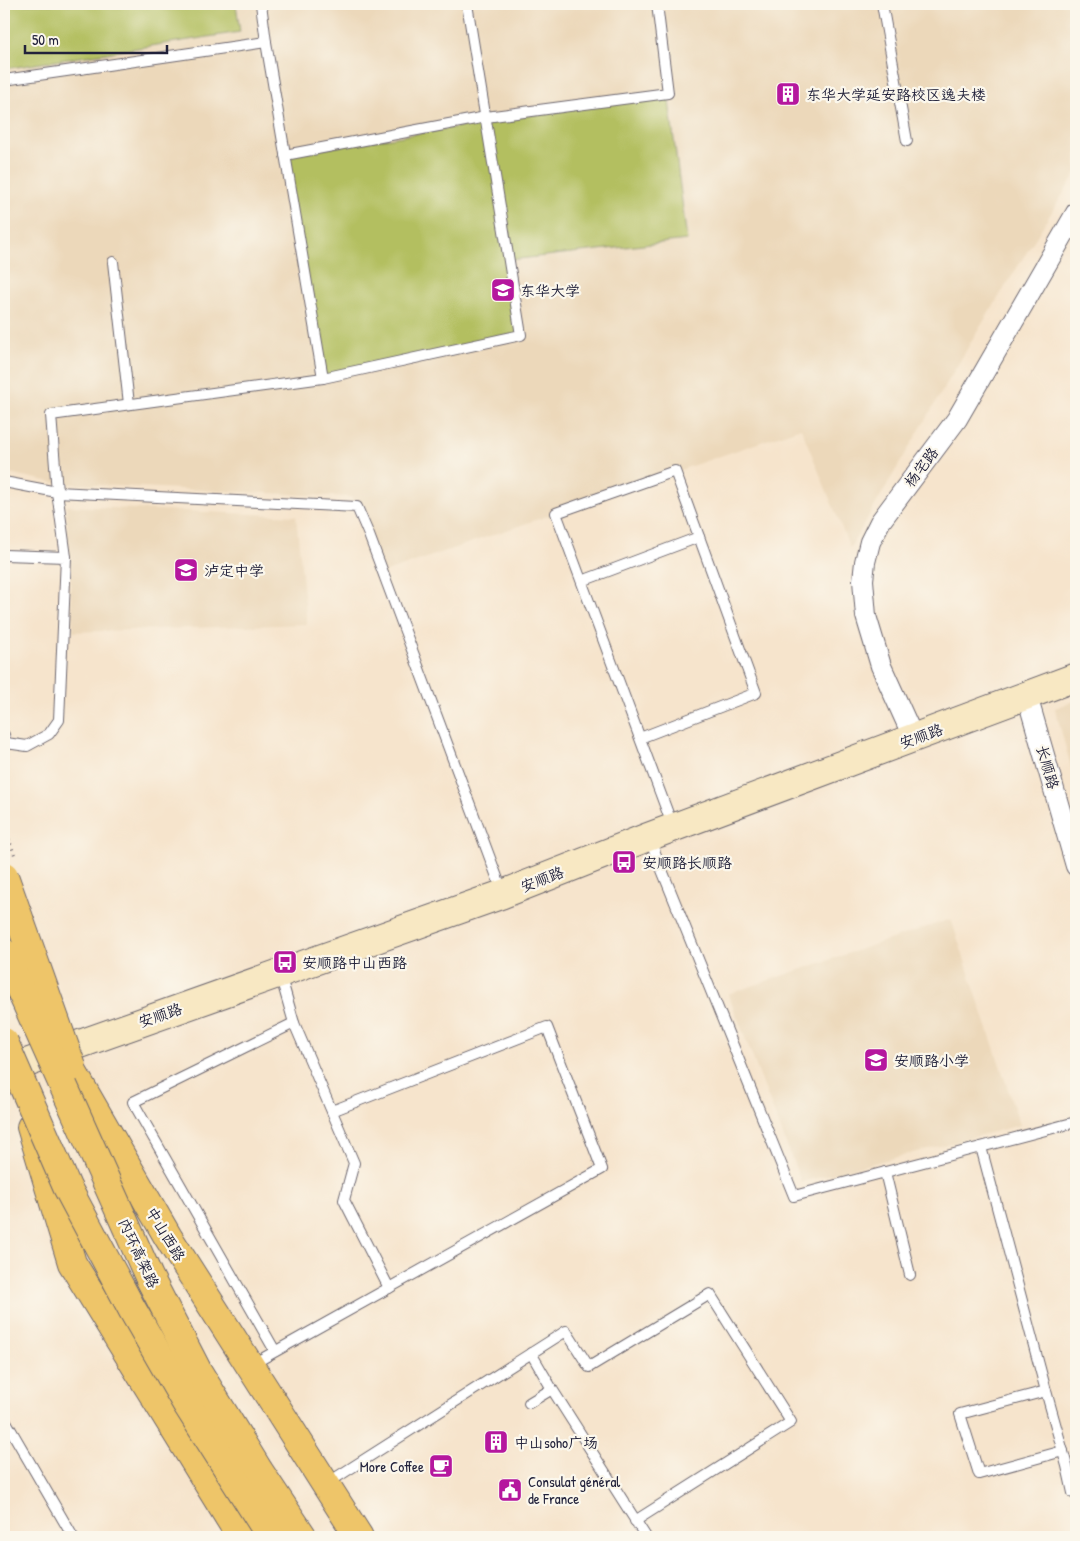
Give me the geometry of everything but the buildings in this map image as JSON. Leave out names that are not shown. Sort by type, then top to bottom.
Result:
[{"type":"main road","points":[[4,876],[149,1277]]},
{"type":"main road","name":"中山西路","points":[[4,914],[60,1050],[168,1237],[359,1537]]},
{"type":"main road","name":"内环高架路","points":[[4,953],[149,1277],[197,1370],[302,1537]]},
{"type":"main road","points":[[6,1056],[72,1264],[241,1537]]},
{"type":"main road","name":"内环高架路","points":[[6,1056],[67,1187],[132,1309],[186,1403],[272,1537]]},
{"type":"street","name":"杨宅路","points":[[914,739],[881,666],[866,616],[864,580],[865,562],[870,542],[880,522],[957,419],[1076,213]]},
{"type":"street","name":"安顺路","points":[[6,1056],[60,1050],[503,894],[648,837],[1076,678]]},
{"type":"street","name":"长顺路","points":[[1027,696],[1076,866]]},
{"type":"lane","points":[[261,4],[323,378]]},
{"type":"lane","points":[[4,735],[6,743],[27,746],[49,734],[59,720],[66,557],[57,492],[51,415],[323,378],[521,334],[467,4]]},
{"type":"lane","points":[[285,155],[486,117],[668,93],[656,4]]},
{"type":"lane","points":[[882,4],[907,141]]},
{"type":"lane","points":[[4,80],[266,42]]},
{"type":"lane","points":[[113,262],[129,404]]},
{"type":"lane","points":[[640,738],[756,693],[675,471],[556,512],[640,738],[674,828]]},
{"type":"lane","points":[[4,482],[57,492],[357,507],[503,894]]},
{"type":"lane","points":[[582,581],[699,537]]},
{"type":"lane","points":[[4,555],[66,557]]},
{"type":"lane","points":[[648,837],[794,1196],[1076,1122]]},
{"type":"lane","points":[[279,973],[294,1024],[354,1163],[344,1200],[389,1288]]},
{"type":"lane","points":[[275,1351],[133,1102],[294,1024]]},
{"type":"lane","points":[[250,1366],[602,1169],[547,1027],[332,1111]]},
{"type":"lane","points":[[982,1147],[1046,1391],[1063,1451],[1072,1465],[1073,1493],[1076,1492]]},
{"type":"lane","points":[[884,1172],[910,1276]]},
{"type":"lane","points":[[325,1484],[566,1331],[589,1368],[710,1294],[791,1422],[635,1521]]},
{"type":"lane","points":[[532,1353],[646,1537]]},
{"type":"lane","points":[[529,1403],[552,1388]]},
{"type":"lane","points":[[1046,1391],[960,1414],[978,1474],[1063,1451]]},
{"type":"lane","points":[[4,1418],[72,1537]]},
{"type":"shaded area","name":"东华大学","points":[[4,4],[1076,4],[1076,173],[977,332],[850,548],[801,428],[383,573],[357,507],[351,497],[56,483],[4,472]]},
{"type":"shaded area","name":"泸定中学","points":[[66,506],[296,516],[307,624],[73,632]]},
{"type":"shaded area","points":[[1076,700],[1076,785],[1055,708]]},
{"type":"shaded area","name":"安顺路小学","points":[[951,919],[1020,1125],[801,1182],[728,994]]},
{"type":"green space","points":[[4,4],[236,4],[240,32],[4,69]]},
{"type":"green space","points":[[668,93],[687,240],[510,260],[521,335],[323,378],[285,155]]},
{"type":"place","name":"东华大学延安路校区逸夫楼","points":[[788,94]]},
{"type":"place","name":"东华大学","points":[[503,290]]},
{"type":"place","name":"泸定中学","points":[[186,570]]},
{"type":"place","name":"安顺路长顺路","points":[[624,862]]},
{"type":"place","name":"安顺路中山西路","points":[[285,962]]},
{"type":"place","name":"安顺路小学","points":[[876,1060]]},
{"type":"place","name":"中山soho广场","points":[[496,1442]]},
{"type":"place","name":"More Coffee","points":[[441,1466]]},
{"type":"place","name":"Consulat général de France","points":[[510,1490]]}]
